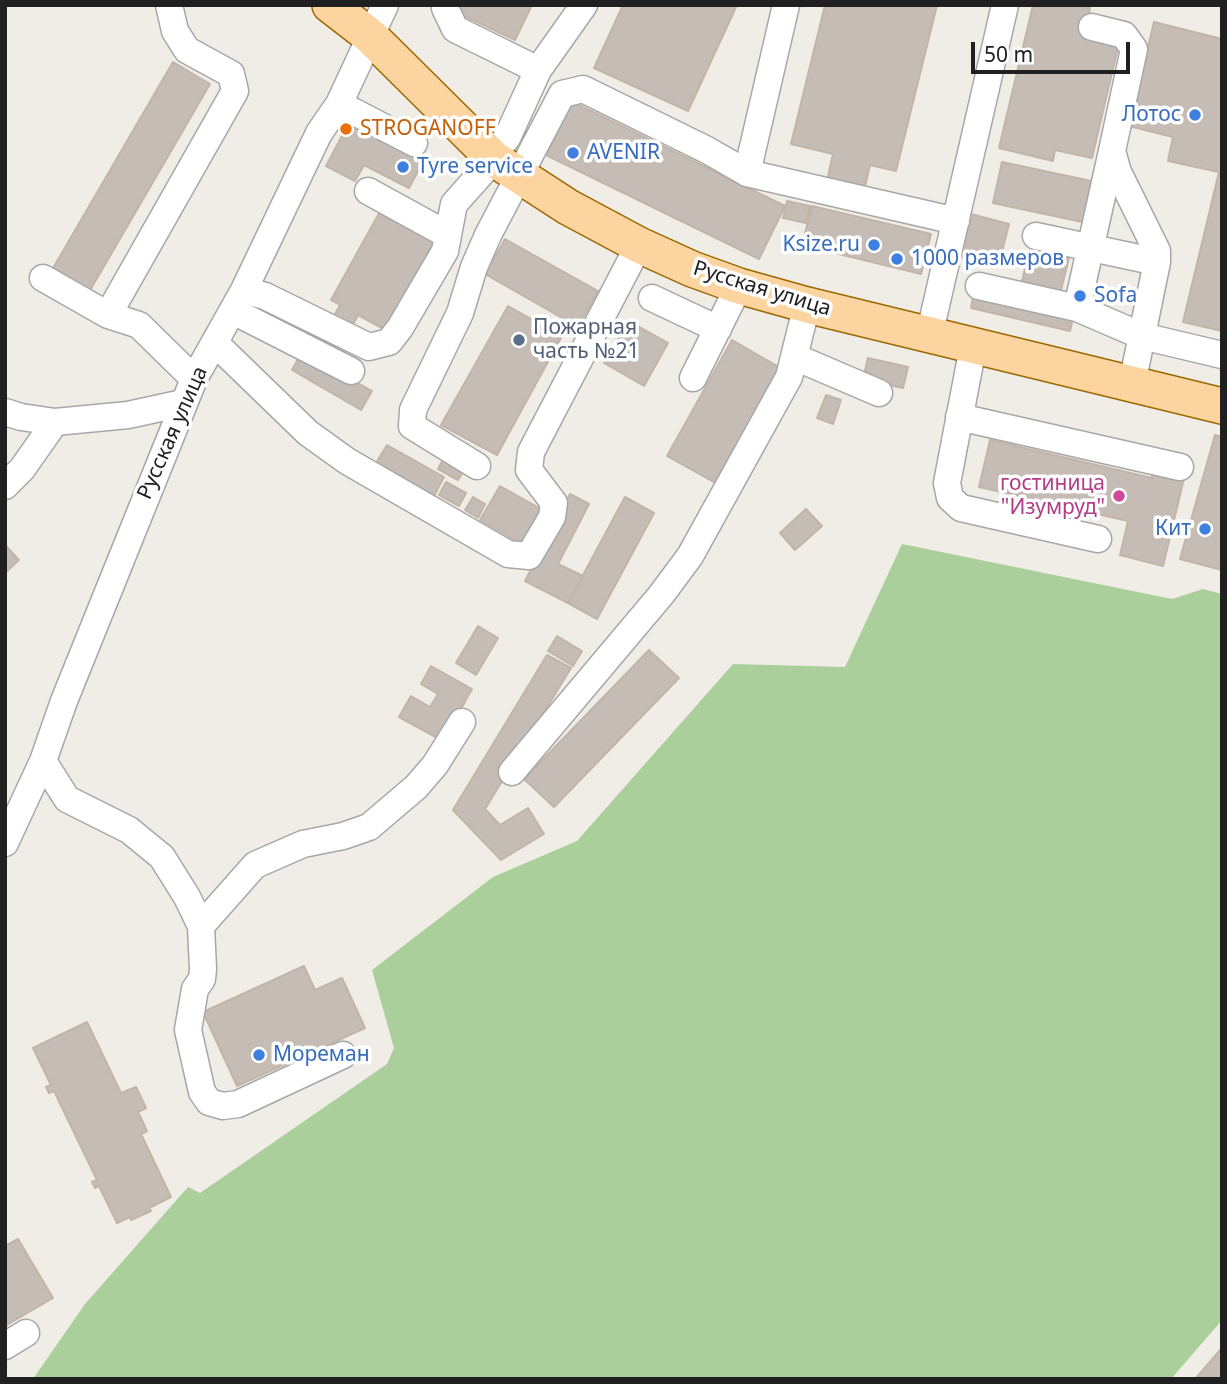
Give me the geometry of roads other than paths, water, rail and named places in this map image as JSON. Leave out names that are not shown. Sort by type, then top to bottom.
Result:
[{"type":"main road","name":"Русская улица","points":[[330,5],[370,36],[501,164],[639,245],[692,269],[739,286],[807,305],[1222,406]]},
{"type":"street","points":[[108,315],[235,91],[231,74],[187,50],[175,31],[169,5]]},
{"type":"street","points":[[370,36],[385,5]]},
{"type":"street","points":[[446,5],[454,29],[538,70]]},
{"type":"street","points":[[477,466],[412,426],[413,410],[460,313],[474,267],[488,235],[507,138],[538,70],[584,5]]},
{"type":"street","points":[[747,173],[786,5]]},
{"type":"street","points":[[929,336],[1005,5]]},
{"type":"street","points":[[1077,308],[1135,49],[1124,35],[1092,27]]},
{"type":"street","name":"Русская улица","points":[[5,843],[44,761],[64,701],[188,391],[238,300],[319,133],[339,104],[370,36]]},
{"type":"street","points":[[238,300],[265,296],[369,347],[389,342],[400,328],[444,251],[454,204],[501,164],[562,94],[583,89],[747,173],[956,221]]},
{"type":"street","points":[[339,104],[414,143]]},
{"type":"street","points":[[1112,151],[1118,172],[1157,251],[1132,384]]},
{"type":"street","points":[[368,191],[448,235]]},
{"type":"street","points":[[1036,236],[1157,262]]},
{"type":"street","points":[[215,343],[308,433],[347,461],[508,554],[530,556],[552,517],[554,503],[529,470],[531,452],[639,245]]},
{"type":"street","points":[[5,412],[55,422],[128,415],[188,391],[139,325],[108,315],[43,278]]},
{"type":"street","points":[[693,378],[739,286]]},
{"type":"street","points":[[979,286],[1077,308],[1142,336],[1222,355]]},
{"type":"street","points":[[652,298],[718,329]]},
{"type":"street","points":[[238,300],[351,371]]},
{"type":"street","points":[[512,772],[661,595],[690,555],[789,377],[807,305]]},
{"type":"street","points":[[973,346],[947,483],[950,498],[961,508],[1098,539]]},
{"type":"street","points":[[795,357],[879,393]]},
{"type":"street","points":[[959,417],[1180,467]]},
{"type":"street","points":[[5,486],[22,469],[55,422]]},
{"type":"street","points":[[201,926],[255,865],[303,844],[343,836],[369,827],[416,788],[435,765],[462,722]]},
{"type":"street","points":[[44,761],[67,799],[129,830],[162,857],[187,897],[201,926],[203,968],[202,979],[195,989],[188,1030],[202,1092],[209,1102],[223,1106],[238,1104],[343,1055]]},
{"type":"place","name":"Лотос","points":[[1195,115]]},
{"type":"place","name":"STROGANOFF","points":[[346,129]]},
{"type":"place","name":"AVENIR","points":[[573,153]]},
{"type":"place","name":"Tyre service","points":[[403,167]]},
{"type":"place","name":"Ksize.ru","points":[[874,245]]},
{"type":"place","name":"1000 размеров","points":[[897,259]]},
{"type":"place","name":"Sofa","points":[[1080,296]]},
{"type":"place","name":"Пожарная часть №21","points":[[519,340]]},
{"type":"place","name":"гостиница \"Изумруд\"","points":[[1119,496]]},
{"type":"place","name":"Кит","points":[[1205,529]]},
{"type":"place","name":"Мореман","points":[[259,1055]]}]
